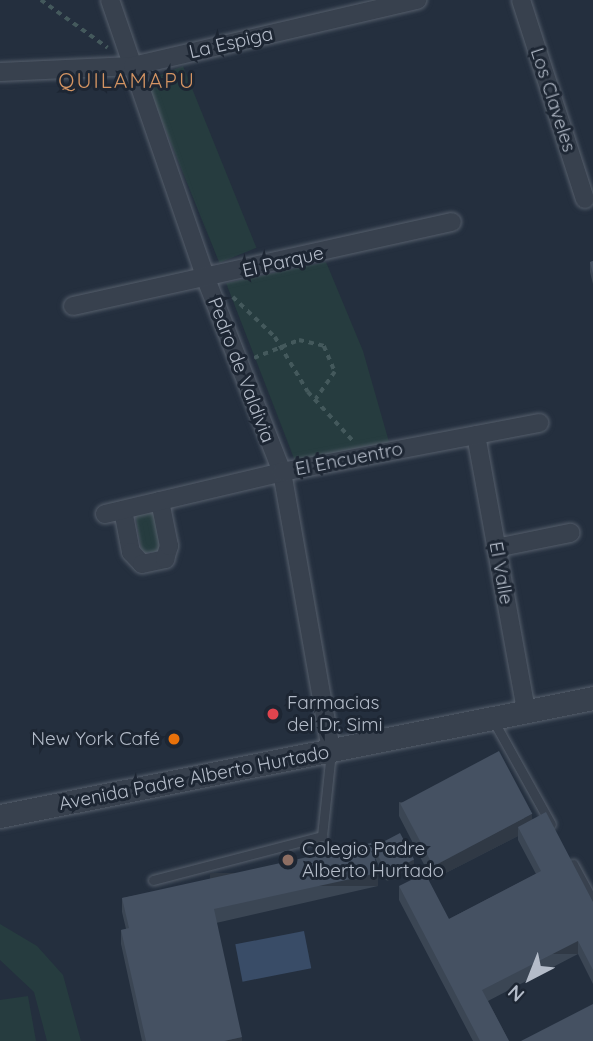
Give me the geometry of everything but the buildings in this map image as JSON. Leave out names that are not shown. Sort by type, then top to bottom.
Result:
[{"type":"street","name":"Pedro de Valdivia","points":[[110,0],[206,279],[238,366],[282,472],[331,750]]},
{"type":"street","name":"La Espiga","points":[[0,72],[133,66],[417,0]]},
{"type":"street","name":"Los Claveles","points":[[521,0],[583,199]]},
{"type":"street","name":"El Parque","points":[[73,306],[206,279],[452,222]]},
{"type":"street","name":"El Encuentro","points":[[105,514],[282,472],[538,423]]},
{"type":"street","name":"El Valle","points":[[476,435],[526,711]]},
{"type":"street","points":[[123,510],[131,552],[142,564],[165,559],[169,546],[160,501]]},
{"type":"street","points":[[496,548],[570,533]]},
{"type":"street","name":"Avenida Padre Alberto Hurtado","points":[[0,816],[593,698]]},
{"type":"lane","points":[[492,718],[559,840]]},
{"type":"lane","points":[[153,880],[322,836],[331,750]]},
{"type":"lane","points":[[566,852],[593,901]]},
{"type":"path","points":[[41,0],[133,66]]},
{"type":"path","points":[[206,279],[242,303],[281,347],[316,399],[347,428],[361,457]]},
{"type":"path","points":[[238,366],[281,347],[313,341],[333,357],[335,373],[316,399]]},
{"type":"green space","points":[[183,66],[256,248],[219,263],[146,81]]},
{"type":"green space","points":[[326,262],[363,351],[389,442],[295,461],[226,283]]},
{"type":"green space","points":[[154,512],[161,550],[142,554],[135,515]]},
{"type":"green space","points":[[0,924],[37,946],[63,975],[81,1041],[47,1041],[34,992],[0,960]]},
{"type":"green space","points":[[28,996],[36,1041],[0,1041],[0,1000]]},
{"type":"water","points":[[304,931],[311,968],[243,982],[235,944]]},
{"type":"place","name":"Farmacias del Dr. Simi","points":[[273,714]]},
{"type":"place","name":"New York Café","points":[[174,739]]},
{"type":"place","name":"Colegio Padre Alberto Hurtado","points":[[288,860]]},
{"type":"district","name":"QUILAMAPU","points":[[127,80]]}]
